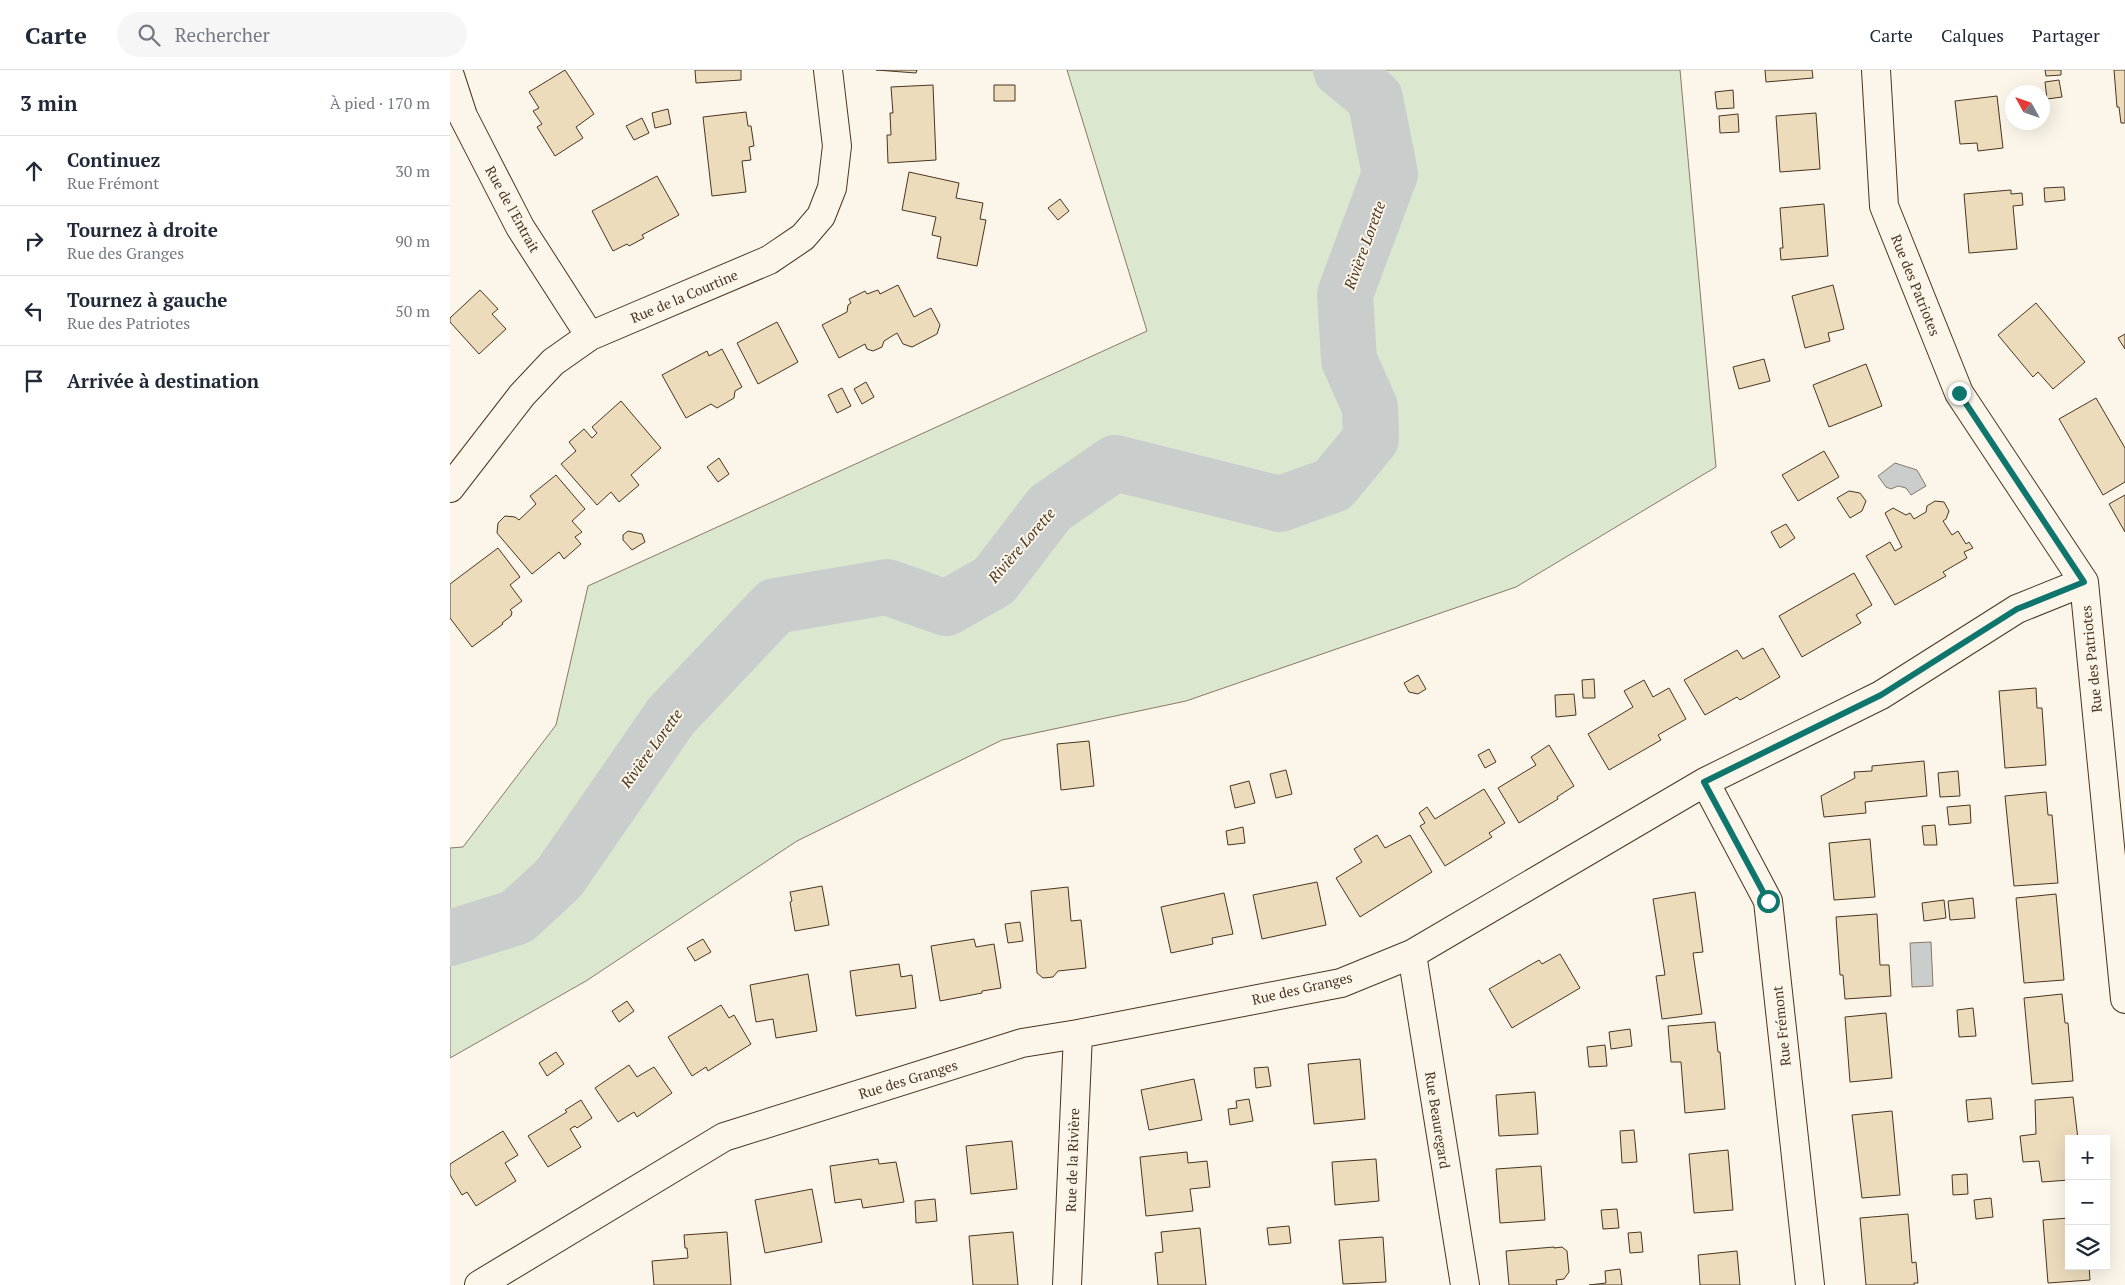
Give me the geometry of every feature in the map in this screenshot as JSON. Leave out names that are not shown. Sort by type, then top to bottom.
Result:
[{"type":"street","name":"Rue de la Courtine","points":[[450,488],[522,395],[553,362],[590,336],[769,260],[803,237],[821,216],[832,188],[837,146],[828,70]]},
{"type":"street","name":"Rue des Patriotes","points":[[1876,70],[1884,206],[1959,393],[2084,582],[2125,999]]},
{"type":"street","name":"Rue de l'Entrait","points":[[450,76],[463,116],[520,227],[590,336]]},
{"type":"street","name":"Rue des Granges","points":[[479,1285],[724,1137],[1022,1043],[1078,1034],[1341,982],[1412,954],[1704,782],[1881,695],[2017,609],[2084,582]]},
{"type":"street","name":"Rue Frémont","points":[[1704,782],[1768,901],[1810,1285]]},
{"type":"street","name":"Rue Beauregard","points":[[1412,954],[1465,1285]]},
{"type":"street","name":"Rue de la Rivière","points":[[1067,1285],[1078,1034]]},
{"type":"green space","points":[[1067,70],[1680,70],[1716,467],[1516,587],[1186,701],[1002,740],[797,841],[586,981],[450,1058],[450,848],[463,847],[556,725],[588,586],[1147,331]]},
{"type":"shaded area","points":[[1895,463],[1917,470],[1926,486],[1911,495],[1906,488],[1898,486],[1891,489],[1886,487],[1878,476]]},
{"type":"shaded area","points":[[1931,942],[1933,986],[1912,987],[1910,943]]},
{"type":"building","points":[[565,70],[594,114],[576,127],[583,138],[555,156],[537,127],[542,124],[533,111],[539,108],[529,92]]},
{"type":"building","points":[[695,70],[741,70],[741,80],[696,83]]},
{"type":"building","points":[[876,70],[917,70],[916,73]]},
{"type":"building","points":[[1765,70],[1812,70],[1813,78],[1766,82]]},
{"type":"building","points":[[2045,70],[2061,70],[2061,75],[2046,76]]},
{"type":"building","points":[[2114,70],[2125,70],[2125,123],[2121,123],[2119,107],[2117,107]]},
{"type":"building","points":[[2059,80],[2062,97],[2050,99],[2050,85],[2045,85],[2045,82]]},
{"type":"building","points":[[933,85],[936,160],[888,163],[887,135],[891,135],[890,113],[893,113],[891,87]]},
{"type":"building","points":[[994,85],[1015,85],[1015,101],[994,101]]},
{"type":"building","points":[[1733,90],[1734,108],[1717,109],[1715,92]]},
{"type":"building","points":[[1997,96],[2003,148],[1978,151],[1977,143],[1960,144],[1955,101]]},
{"type":"building","points":[[668,109],[671,124],[655,128],[652,113]]},
{"type":"building","points":[[746,112],[748,126],[751,126],[754,146],[749,147],[751,160],[742,161],[746,192],[712,196],[703,117]]},
{"type":"building","points":[[1816,113],[1820,169],[1780,172],[1776,116]]},
{"type":"building","points":[[1738,114],[1739,132],[1720,133],[1719,116]]},
{"type":"building","points":[[642,118],[649,133],[634,140],[626,126]]},
{"type":"building","points":[[909,172],[959,183],[956,198],[983,203],[980,219],[986,220],[977,266],[937,258],[941,237],[932,235],[936,217],[902,210]]},
{"type":"building","points":[[657,176],[679,215],[642,235],[644,238],[629,246],[627,244],[613,251],[592,211]]},
{"type":"building","points":[[2064,187],[2065,200],[2045,202],[2044,188]]},
{"type":"building","points":[[2011,190],[2011,194],[2022,193],[2023,205],[2013,206],[2017,249],[1969,253],[1964,194]]},
{"type":"building","points":[[1060,199],[1069,211],[1058,220],[1048,208]]},
{"type":"building","points":[[1824,204],[1828,256],[1781,260],[1780,248],[1783,248],[1780,208]]},
{"type":"building","points":[[898,285],[914,317],[931,308],[940,325],[937,334],[912,347],[903,344],[897,333],[884,341],[882,347],[873,351],[867,349],[865,344],[839,358],[822,325],[847,312],[848,305],[851,303],[849,299],[865,291],[867,294],[878,290],[880,294]]},
{"type":"building","points":[[1833,285],[1844,329],[1828,333],[1830,341],[1805,348],[1792,296]]},
{"type":"building","points":[[480,290],[498,309],[492,314],[506,329],[479,354],[450,322],[450,318]]},
{"type":"building","points":[[2036,303],[2085,362],[2053,389],[2038,372],[2033,377],[1998,335]]},
{"type":"building","points":[[777,322],[798,362],[758,384],[737,343]]},
{"type":"building","points":[[2125,334],[2125,349],[2118,338]]},
{"type":"building","points":[[722,349],[742,387],[735,391],[734,398],[717,408],[711,404],[686,418],[662,375],[707,351],[709,356]]},
{"type":"building","points":[[1764,359],[1770,381],[1739,389],[1733,367]]},
{"type":"building","points":[[1866,364],[1882,406],[1829,427],[1813,385]]},
{"type":"building","points":[[866,382],[874,397],[862,404],[854,389]]},
{"type":"building","points":[[842,388],[851,406],[837,413],[828,395]]},
{"type":"building","points":[[2096,398],[2125,448],[2125,482],[2103,495],[2059,419]]},
{"type":"building","points":[[621,401],[661,448],[631,475],[639,485],[619,502],[611,492],[597,505],[561,464],[576,451],[569,442],[584,429],[592,438],[597,433],[592,427]]},
{"type":"building","points":[[1824,451],[1839,477],[1798,501],[1782,475]]},
{"type":"building","points":[[719,458],[729,474],[718,482],[707,467]]},
{"type":"building","points":[[556,475],[585,509],[572,521],[582,532],[575,537],[581,544],[564,559],[559,552],[532,574],[497,533],[498,523],[505,516],[515,517],[519,520],[536,504],[530,496]]},
{"type":"building","points":[[1849,491],[1860,493],[1866,501],[1862,511],[1850,518],[1837,498]]},
{"type":"building","points":[[2125,495],[2125,532],[2109,504]]},
{"type":"building","points":[[1935,501],[1944,502],[1949,511],[1946,519],[1943,521],[1952,535],[1958,531],[1966,544],[1969,542],[1973,548],[1964,552],[1967,558],[1943,572],[1946,576],[1895,605],[1866,556],[1890,542],[1895,551],[1902,547],[1885,513],[1893,508],[1906,515],[1910,513],[1914,519],[1926,512],[1927,506]]},
{"type":"building","points":[[1786,524],[1795,538],[1780,548],[1771,532]]},
{"type":"building","points":[[628,531],[642,534],[645,542],[632,550],[623,540],[623,535]]},
{"type":"building","points":[[498,548],[520,577],[510,585],[522,601],[510,610],[512,612],[511,616],[503,624],[472,647],[450,618],[450,584]]},
{"type":"building","points":[[1854,573],[1872,605],[1856,615],[1861,623],[1802,657],[1779,616]]},
{"type":"building","points":[[1763,648],[1780,677],[1740,700],[1737,697],[1705,715],[1684,680],[1737,650],[1743,659]]},
{"type":"building","points":[[1418,675],[1426,689],[1418,694],[1409,692],[1404,683]]},
{"type":"building","points":[[1594,679],[1595,698],[1583,698],[1582,680]]},
{"type":"building","points":[[1644,680],[1653,697],[1669,688],[1686,719],[1658,735],[1661,740],[1609,770],[1588,734],[1633,707],[1624,691]]},
{"type":"building","points":[[2036,688],[2037,708],[2042,708],[2046,765],[2005,768],[1999,691]]},
{"type":"building","points":[[1574,694],[1576,715],[1556,717],[1555,695]]},
{"type":"building","points":[[1089,741],[1094,786],[1061,790],[1057,744]]},
{"type":"building","points":[[1549,745],[1574,786],[1557,797],[1558,799],[1519,823],[1498,788],[1536,765],[1531,757]]},
{"type":"building","points":[[1489,749],[1496,762],[1485,768],[1478,755]]},
{"type":"building","points":[[1924,761],[1927,796],[1865,802],[1866,813],[1824,817],[1821,796],[1855,778],[1854,772],[1872,771],[1872,766]]},
{"type":"building","points":[[1286,770],[1292,794],[1276,798],[1270,774]]},
{"type":"building","points":[[1958,771],[1960,796],[1940,797],[1938,773]]},
{"type":"building","points":[[1249,781],[1255,803],[1235,808],[1230,786]]},
{"type":"building","points":[[1484,789],[1505,823],[1489,833],[1492,837],[1445,866],[1420,826],[1425,823],[1419,813],[1427,807],[1435,819]]},
{"type":"building","points":[[2046,792],[2048,815],[2052,815],[2058,883],[2014,886],[2005,796]]},
{"type":"building","points":[[1970,805],[1971,823],[1949,825],[1947,807]]},
{"type":"building","points":[[1935,825],[1937,845],[1924,845],[1922,826]]},
{"type":"building","points":[[1243,827],[1245,843],[1228,845],[1226,831]]},
{"type":"building","points":[[1377,835],[1385,848],[1410,835],[1432,872],[1360,917],[1336,878],[1362,862],[1354,849]]},
{"type":"building","points":[[1870,839],[1875,897],[1834,900],[1829,843]]},
{"type":"building","points":[[1317,882],[1326,925],[1262,939],[1253,895]]},
{"type":"building","points":[[822,886],[829,925],[795,931],[790,892]]},
{"type":"building","points":[[1068,887],[1071,921],[1081,920],[1086,968],[1058,971],[1053,977],[1043,978],[1037,973],[1031,891]]},
{"type":"building","points":[[1695,892],[1703,952],[1693,953],[1702,1014],[1662,1019],[1656,976],[1665,975],[1653,899]]},
{"type":"building","points":[[1224,893],[1233,934],[1212,938],[1213,944],[1171,953],[1161,907]]},
{"type":"building","points":[[2056,894],[2064,980],[2024,983],[2016,898]]},
{"type":"building","points":[[1973,898],[1975,918],[1950,920],[1948,901]]},
{"type":"building","points":[[1944,900],[1946,918],[1924,921],[1922,903]]},
{"type":"building","points":[[1877,914],[1880,965],[1889,965],[1891,996],[1845,999],[1843,975],[1840,975],[1836,917]]},
{"type":"building","points":[[1020,922],[1023,941],[1008,943],[1005,924]]},
{"type":"building","points":[[703,939],[711,952],[695,961],[687,948]]},
{"type":"building","points":[[974,939],[976,947],[994,944],[1001,988],[940,1001],[931,946]]},
{"type":"building","points":[[1560,954],[1580,988],[1512,1028],[1489,989],[1539,960],[1542,964]]},
{"type":"building","points":[[899,964],[901,977],[912,975],[916,1008],[856,1016],[850,971]]},
{"type":"building","points":[[808,974],[817,1031],[776,1038],[773,1019],[756,1022],[750,985]]},
{"type":"building","points":[[2062,994],[2065,1023],[2068,1023],[2073,1081],[2032,1084],[2024,998]]},
{"type":"building","points":[[627,1001],[634,1011],[619,1022],[612,1011]]},
{"type":"building","points":[[721,1005],[729,1018],[734,1015],[751,1044],[708,1071],[706,1067],[692,1076],[668,1037]]},
{"type":"building","points":[[1973,1008],[1976,1036],[1959,1037],[1957,1010]]},
{"type":"building","points":[[1886,1013],[1892,1078],[1850,1082],[1845,1017]]},
{"type":"building","points":[[1715,1022],[1718,1052],[1720,1052],[1725,1109],[1685,1113],[1681,1062],[1671,1062],[1668,1026]]},
{"type":"building","points":[[1630,1029],[1632,1046],[1611,1049],[1609,1032]]},
{"type":"building","points":[[1605,1045],[1607,1066],[1589,1067],[1587,1047]]},
{"type":"building","points":[[556,1052],[564,1064],[547,1076],[539,1063]]},
{"type":"building","points":[[1360,1059],[1365,1119],[1314,1124],[1308,1064]]},
{"type":"building","points":[[629,1065],[637,1077],[654,1067],[672,1093],[637,1117],[634,1112],[618,1122],[595,1088]]},
{"type":"building","points":[[1268,1067],[1271,1086],[1256,1088],[1254,1068]]},
{"type":"building","points":[[1194,1079],[1202,1120],[1149,1130],[1141,1090]]},
{"type":"building","points":[[1535,1092],[1538,1134],[1499,1136],[1496,1095]]},
{"type":"building","points":[[2073,1097],[2078,1135],[2065,1135],[2065,1180],[2042,1182],[2039,1161],[2023,1162],[2020,1136],[2036,1134],[2035,1100]]},
{"type":"building","points":[[1991,1098],[1993,1119],[1968,1122],[1966,1100]]},
{"type":"building","points":[[1249,1099],[1253,1121],[1230,1125],[1228,1109],[1237,1108],[1236,1101]]},
{"type":"building","points":[[581,1100],[592,1118],[577,1128],[575,1126],[570,1129],[581,1147],[548,1167],[528,1136],[567,1112],[565,1110]]},
{"type":"building","points":[[1892,1111],[1900,1195],[1862,1198],[1852,1115]]},
{"type":"building","points":[[1634,1130],[1637,1162],[1622,1163],[1620,1131]]},
{"type":"building","points":[[503,1131],[518,1155],[505,1163],[516,1181],[476,1206],[467,1192],[462,1195],[450,1175],[450,1164]]},
{"type":"building","points":[[1012,1141],[1017,1189],[971,1194],[966,1146]]},
{"type":"building","points":[[1728,1150],[1733,1210],[1694,1213],[1689,1154]]},
{"type":"building","points":[[1187,1152],[1188,1163],[1207,1161],[1210,1187],[1190,1189],[1193,1211],[1146,1216],[1140,1157]]},
{"type":"building","points":[[878,1159],[879,1164],[896,1162],[904,1202],[863,1208],[861,1199],[835,1203],[830,1166]]},
{"type":"building","points":[[1376,1159],[1379,1201],[1335,1205],[1332,1162]]},
{"type":"building","points":[[1541,1166],[1545,1220],[1500,1223],[1496,1169]]},
{"type":"building","points":[[1967,1174],[1968,1194],[1953,1195],[1952,1175]]},
{"type":"building","points":[[812,1189],[822,1242],[765,1253],[755,1200]]},
{"type":"building","points":[[1991,1198],[1993,1217],[1976,1219],[1974,1200]]},
{"type":"building","points":[[935,1199],[937,1221],[916,1223],[915,1201]]},
{"type":"building","points":[[1617,1209],[1619,1228],[1603,1229],[1601,1210]]},
{"type":"building","points":[[1908,1214],[1912,1263],[1916,1262],[1918,1283],[1914,1283],[1914,1285],[1866,1285],[1860,1218]]},
{"type":"building","points":[[2065,1218],[2065,1270],[2089,1270],[2090,1280],[2048,1283],[2043,1220]]},
{"type":"building","points":[[1289,1226],[1291,1243],[1269,1245],[1267,1228]]},
{"type":"building","points":[[1200,1228],[1206,1285],[1158,1285],[1155,1253],[1163,1252],[1161,1232]]},
{"type":"building","points":[[727,1232],[731,1285],[654,1285],[652,1261],[688,1258],[684,1235]]},
{"type":"building","points":[[1013,1232],[1018,1285],[973,1285],[969,1236]]},
{"type":"building","points":[[1641,1232],[1643,1252],[1630,1253],[1628,1233]]},
{"type":"building","points":[[1383,1237],[1386,1282],[1343,1284],[1339,1240]]},
{"type":"building","points":[[1562,1247],[1567,1251],[1569,1272],[1564,1279],[1556,1280],[1557,1285],[1509,1285],[1506,1251]]},
{"type":"building","points":[[1737,1251],[1740,1285],[1700,1285],[1698,1255]]},
{"type":"building","points":[[1620,1269],[1622,1285],[1589,1285],[1606,1283],[1605,1271]]},
{"type":"waterway","name":"Rivière Lorette","points":[[450,938],[517,917],[559,878],[671,716],[775,606],[887,587],[946,608],[994,581],[1050,508],[1115,463],[1280,504],[1333,485],[1371,439],[1370,407],[1349,360],[1345,294],[1390,174],[1375,98],[1341,70]]},
{"type":"route","points":[[1768,901],[1704,782],[1881,695],[2017,609],[2084,582],[1959,393]]}]
